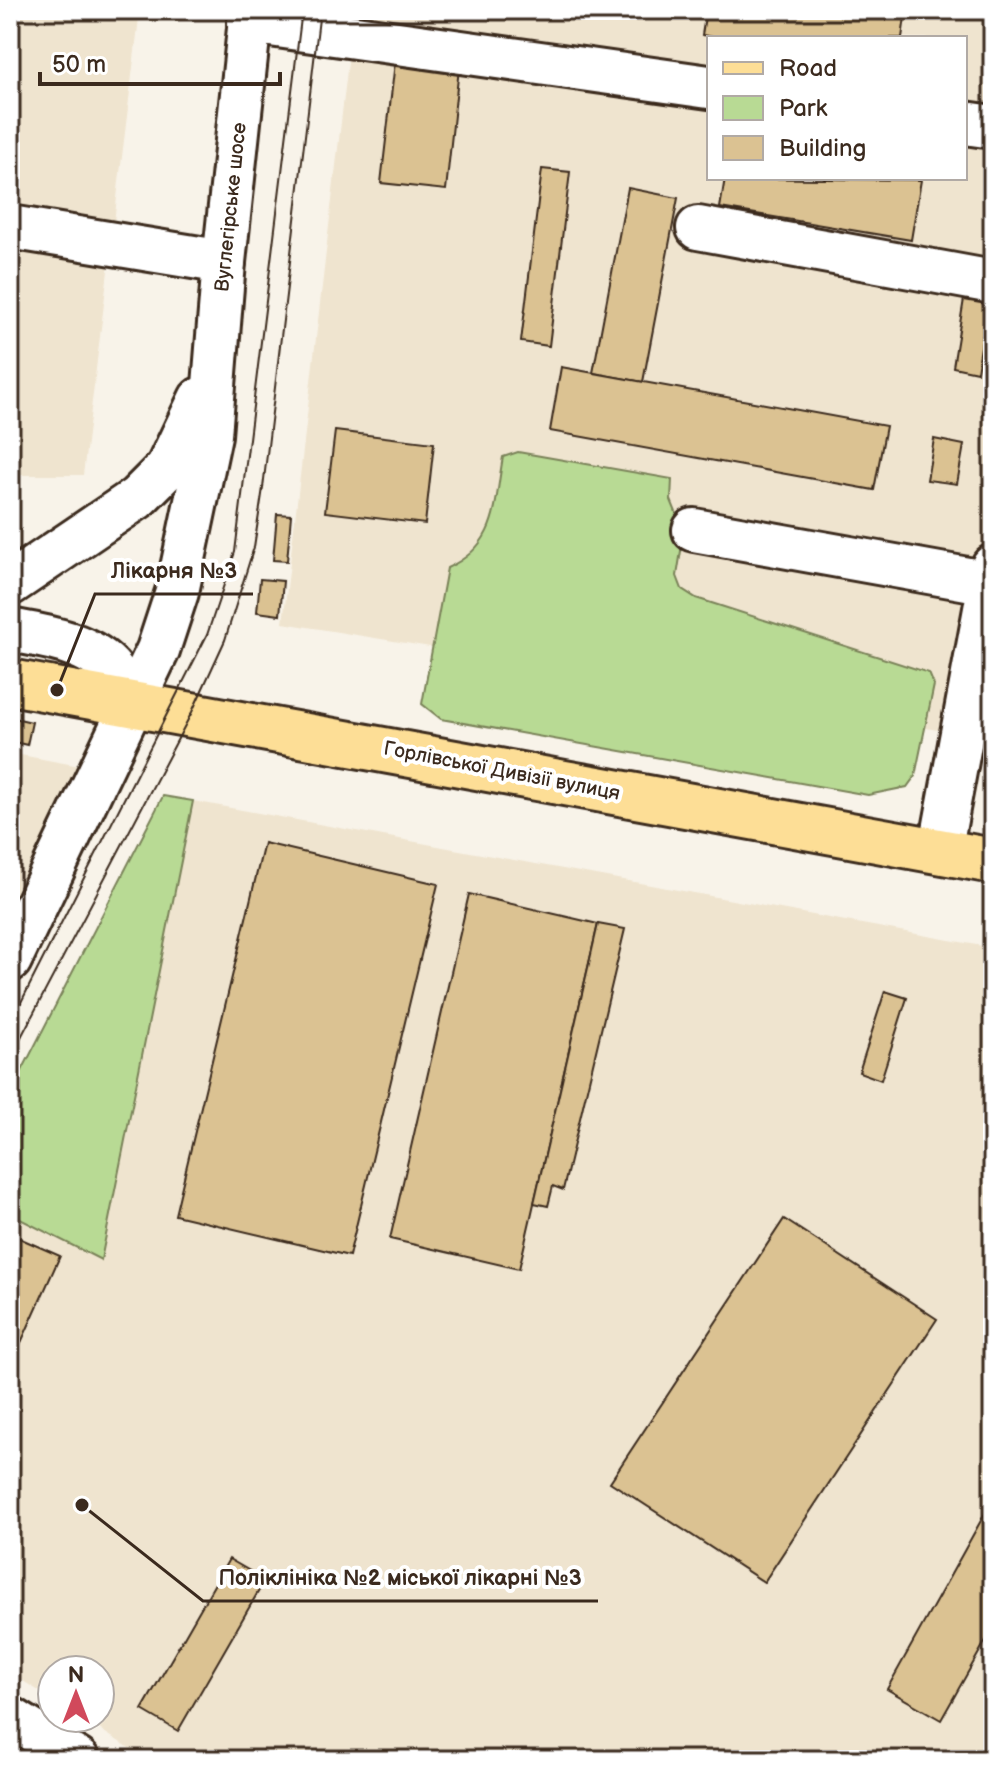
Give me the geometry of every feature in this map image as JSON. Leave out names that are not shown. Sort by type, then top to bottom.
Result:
[{"type":"main road","name":"Горлівської Дивізії вулиця","points":[[10,682],[993,861]]},
{"type":"street","points":[[250,16],[707,87]]},
{"type":"street","name":"Вуглегірське шосе","points":[[10,960],[158,650],[177,592],[210,435],[224,262],[250,16]]},
{"type":"street","points":[[10,227],[224,262]]},
{"type":"street","points":[[698,228],[993,282]]},
{"type":"street","points":[[10,584],[137,498],[167,468],[184,438],[217,357]]},
{"type":"street","points":[[694,530],[991,575],[940,852]]},
{"type":"street","points":[[10,630],[51,638],[92,655],[112,670],[132,704]]},
{"type":"street","points":[[10,1718],[78,1760]]},
{"type":"shaded area","points":[[10,10],[140,10],[83,475],[10,475]]},
{"type":"shaded area","points":[[354,10],[993,10],[993,739],[283,623]]},
{"type":"shaded area","points":[[10,753],[85,767],[10,918]]},
{"type":"shaded area","points":[[193,801],[993,948],[993,1760],[148,1760],[107,1734],[116,1734],[116,1654],[36,1654],[36,1689],[10,1673],[10,1214],[101,1259]]},
{"type":"green space","points":[[518,452],[672,479],[671,500],[684,532],[677,576],[682,589],[696,598],[929,673],[934,685],[915,776],[907,787],[868,795],[441,719],[422,704],[447,568],[464,559],[485,536],[495,508],[503,457]]},
{"type":"green space","points":[[163,796],[193,801],[101,1260],[10,1214],[10,1094]]},
{"type":"building","points":[[706,10],[906,10],[902,36],[702,35]]},
{"type":"building","points":[[395,62],[459,68],[446,190],[381,183]]},
{"type":"building","points":[[542,169],[570,172],[549,346],[521,342]]},
{"type":"building","points":[[725,180],[921,180],[911,240],[720,208]]},
{"type":"building","points":[[628,188],[678,198],[643,382],[593,373]]},
{"type":"building","points":[[964,299],[988,303],[977,372],[953,367]]},
{"type":"building","points":[[561,367],[886,426],[874,490],[550,431]]},
{"type":"building","points":[[335,431],[434,443],[425,524],[325,512]]},
{"type":"building","points":[[934,439],[964,445],[957,484],[927,480]]},
{"type":"building","points":[[277,514],[291,515],[287,561],[273,560]]},
{"type":"building","points":[[260,579],[283,581],[280,615],[257,612]]},
{"type":"building","points":[[10,717],[32,722],[27,745],[10,741]]},
{"type":"building","points":[[264,843],[438,884],[349,1256],[175,1215]]},
{"type":"building","points":[[469,894],[598,924],[519,1269],[390,1239]]},
{"type":"building","points":[[598,924],[625,929],[563,1190],[553,1186],[548,1206],[534,1203]]},
{"type":"building","points":[[885,991],[907,998],[881,1080],[859,1072]]},
{"type":"building","points":[[784,1219],[937,1319],[764,1582],[610,1482]]},
{"type":"building","points":[[10,1234],[60,1256],[10,1367]]},
{"type":"building","points":[[993,1499],[993,1628],[941,1720],[887,1689]]},
{"type":"building","points":[[229,1559],[265,1580],[178,1731],[142,1710]]},
{"type":"tram line","points":[[10,1024],[207,635],[235,552],[302,10]]},
{"type":"tram line","points":[[10,1058],[192,712],[225,640],[254,547],[320,10]]},
{"type":"tram line","points":[[10,1742],[40,1760]]},
{"type":"place","name":"Лікарня №3","points":[[57,690]]},
{"type":"place","name":"Поліклініка №2 міської лікарні №3","points":[[82,1505]]}]
